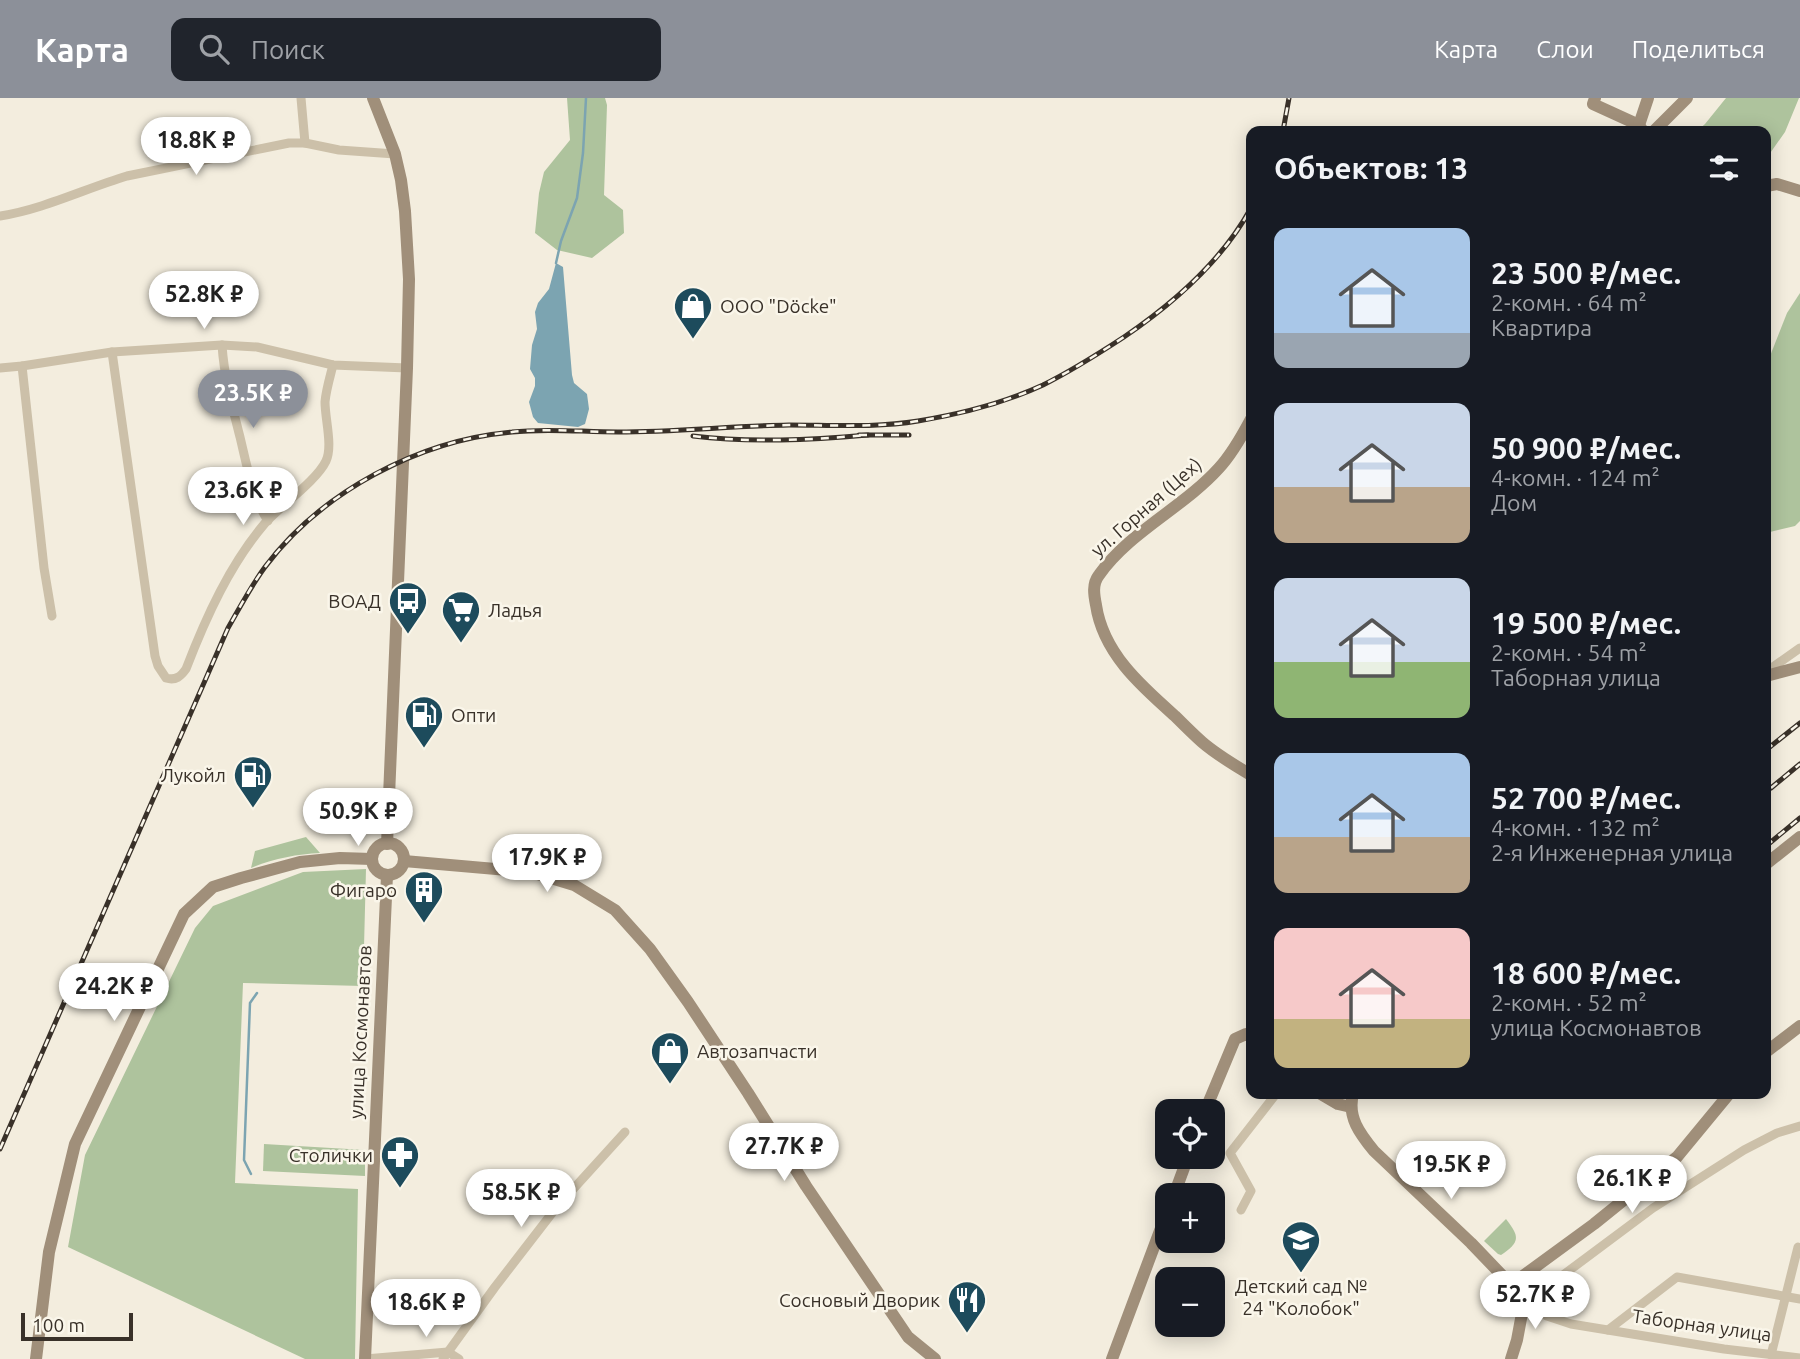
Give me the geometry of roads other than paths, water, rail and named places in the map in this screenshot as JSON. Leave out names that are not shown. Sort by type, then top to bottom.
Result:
[{"type":"main road","points":[[373,98],[395,154],[401,180],[407,241],[409,317],[387,844]]},
{"type":"main road","points":[[1595,98],[1593,104],[1637,126]]},
{"type":"main road","points":[[1641,126],[1648,98]]},
{"type":"main road","points":[[1659,126],[1687,98]]},
{"type":"main road","points":[[1771,185],[1777,184],[1800,191]]},
{"type":"main road","name":"ул. Горная (Цех)","points":[[1246,428],[1219,468],[1116,555],[1097,577],[1094,589],[1098,616],[1111,648],[1122,664],[1202,743],[1246,772]]},
{"type":"main road","points":[[1771,673],[1800,667]]},
{"type":"main road","points":[[1771,860],[1800,837]]},
{"type":"main road","points":[[387,844],[400,849],[404,861],[399,871],[387,875],[376,870],[372,859],[377,848],[387,844]]},
{"type":"main road","points":[[36,1359],[49,1252],[75,1144],[184,914],[213,887],[241,877],[300,862],[340,858],[372,859]]},
{"type":"main road","points":[[404,861],[531,872],[574,885],[615,910],[650,949],[688,1002],[806,1186],[908,1337],[935,1359]]},
{"type":"main road","name":"улица Космонавтов","points":[[365,1359],[373,1317],[387,875]]},
{"type":"main road","points":[[1771,1048],[1800,1027]]},
{"type":"main road","points":[[1210,1099],[1235,1039],[1246,1034]]},
{"type":"main road","points":[[1330,1099],[1351,1107]]},
{"type":"main road","points":[[1352,1099],[1351,1107],[1356,1126],[1374,1151],[1511,1284],[1521,1302],[1522,1314],[1511,1359]]},
{"type":"main road","points":[[1511,1284],[1594,1224],[1677,1157],[1722,1099]]},
{"type":"main road","points":[[1112,1359],[1155,1244]]},
{"type":"street","points":[[301,98],[305,143]]},
{"type":"street","points":[[0,216],[68,198],[127,176],[289,143],[395,154]]},
{"type":"street","points":[[0,368],[112,352],[222,345],[257,347],[333,365],[407,368]]},
{"type":"street","points":[[222,345],[226,377],[253,490],[268,521]]},
{"type":"street","points":[[112,352],[155,656],[166,678],[177,678],[186,668],[208,615],[243,553],[268,521],[326,463],[329,453],[325,398],[333,365]]},
{"type":"street","points":[[22,366],[44,568],[52,616]]},
{"type":"street","points":[[1771,670],[1800,648]]},
{"type":"street","points":[[1241,1210],[1251,1191],[1230,1153],[1272,1099]]},
{"type":"street","points":[[1521,1302],[1547,1287],[1653,1208],[1744,1150],[1777,1133],[1800,1126]]},
{"type":"street","points":[[446,1356],[556,1208],[625,1132]]},
{"type":"street","points":[[1771,1355],[1798,1247]]},
{"type":"street","points":[[1608,1330],[1678,1277],[1800,1299]]},
{"type":"street","name":"Таборная улица","points":[[1521,1302],[1547,1316],[1571,1324],[1724,1354],[1800,1358]]},
{"type":"street","points":[[365,1359],[446,1356],[458,1359]]},
{"type":"water","points":[[556,263],[563,267],[572,375],[574,383],[587,394],[589,409],[585,424],[578,427],[538,423],[533,417],[529,402],[535,386],[535,378],[530,369],[532,345],[537,329],[535,312],[538,303],[549,289]]},
{"type":"waterway","points":[[556,263],[577,198],[586,98]]},
{"type":"waterway","points":[[251,1174],[244,1160],[250,1003],[257,993]]},
{"type":"railway","points":[[1284,126],[1289,98]]},
{"type":"railway","points":[[0,1149],[228,628],[265,567],[314,515],[343,493],[408,458],[477,437],[512,432],[639,432],[789,425],[886,425],[934,418],[998,402],[1064,374],[1124,337],[1161,310],[1211,263],[1246,216]]},
{"type":"railway","points":[[859,435],[909,435]]},
{"type":"railway","points":[[693,436],[780,440],[868,435]]},
{"type":"railway","points":[[1771,746],[1800,723]]},
{"type":"railway","points":[[1771,788],[1800,764]]},
{"type":"railway","points":[[1771,842],[1800,818]]},
{"type":"place","name":"ООО \"Döcke\"","points":[[693,340]]},
{"type":"place","name":"ВОАД","points":[[408,635]]},
{"type":"place","name":"Ладья","points":[[461,644]]},
{"type":"place","name":"Опти","points":[[424,749]]},
{"type":"place","name":"Лукойл","points":[[253,809]]},
{"type":"place","name":"Фигаро","points":[[424,924]]},
{"type":"place","name":"Автозапчасти","points":[[670,1085]]},
{"type":"place","name":"Столички","points":[[400,1189]]},
{"type":"place","name":"Детский сад № 24 \"Колобок\"","points":[[1301,1274]]},
{"type":"place","name":"Сосновый Дворик","points":[[967,1334]]}]
